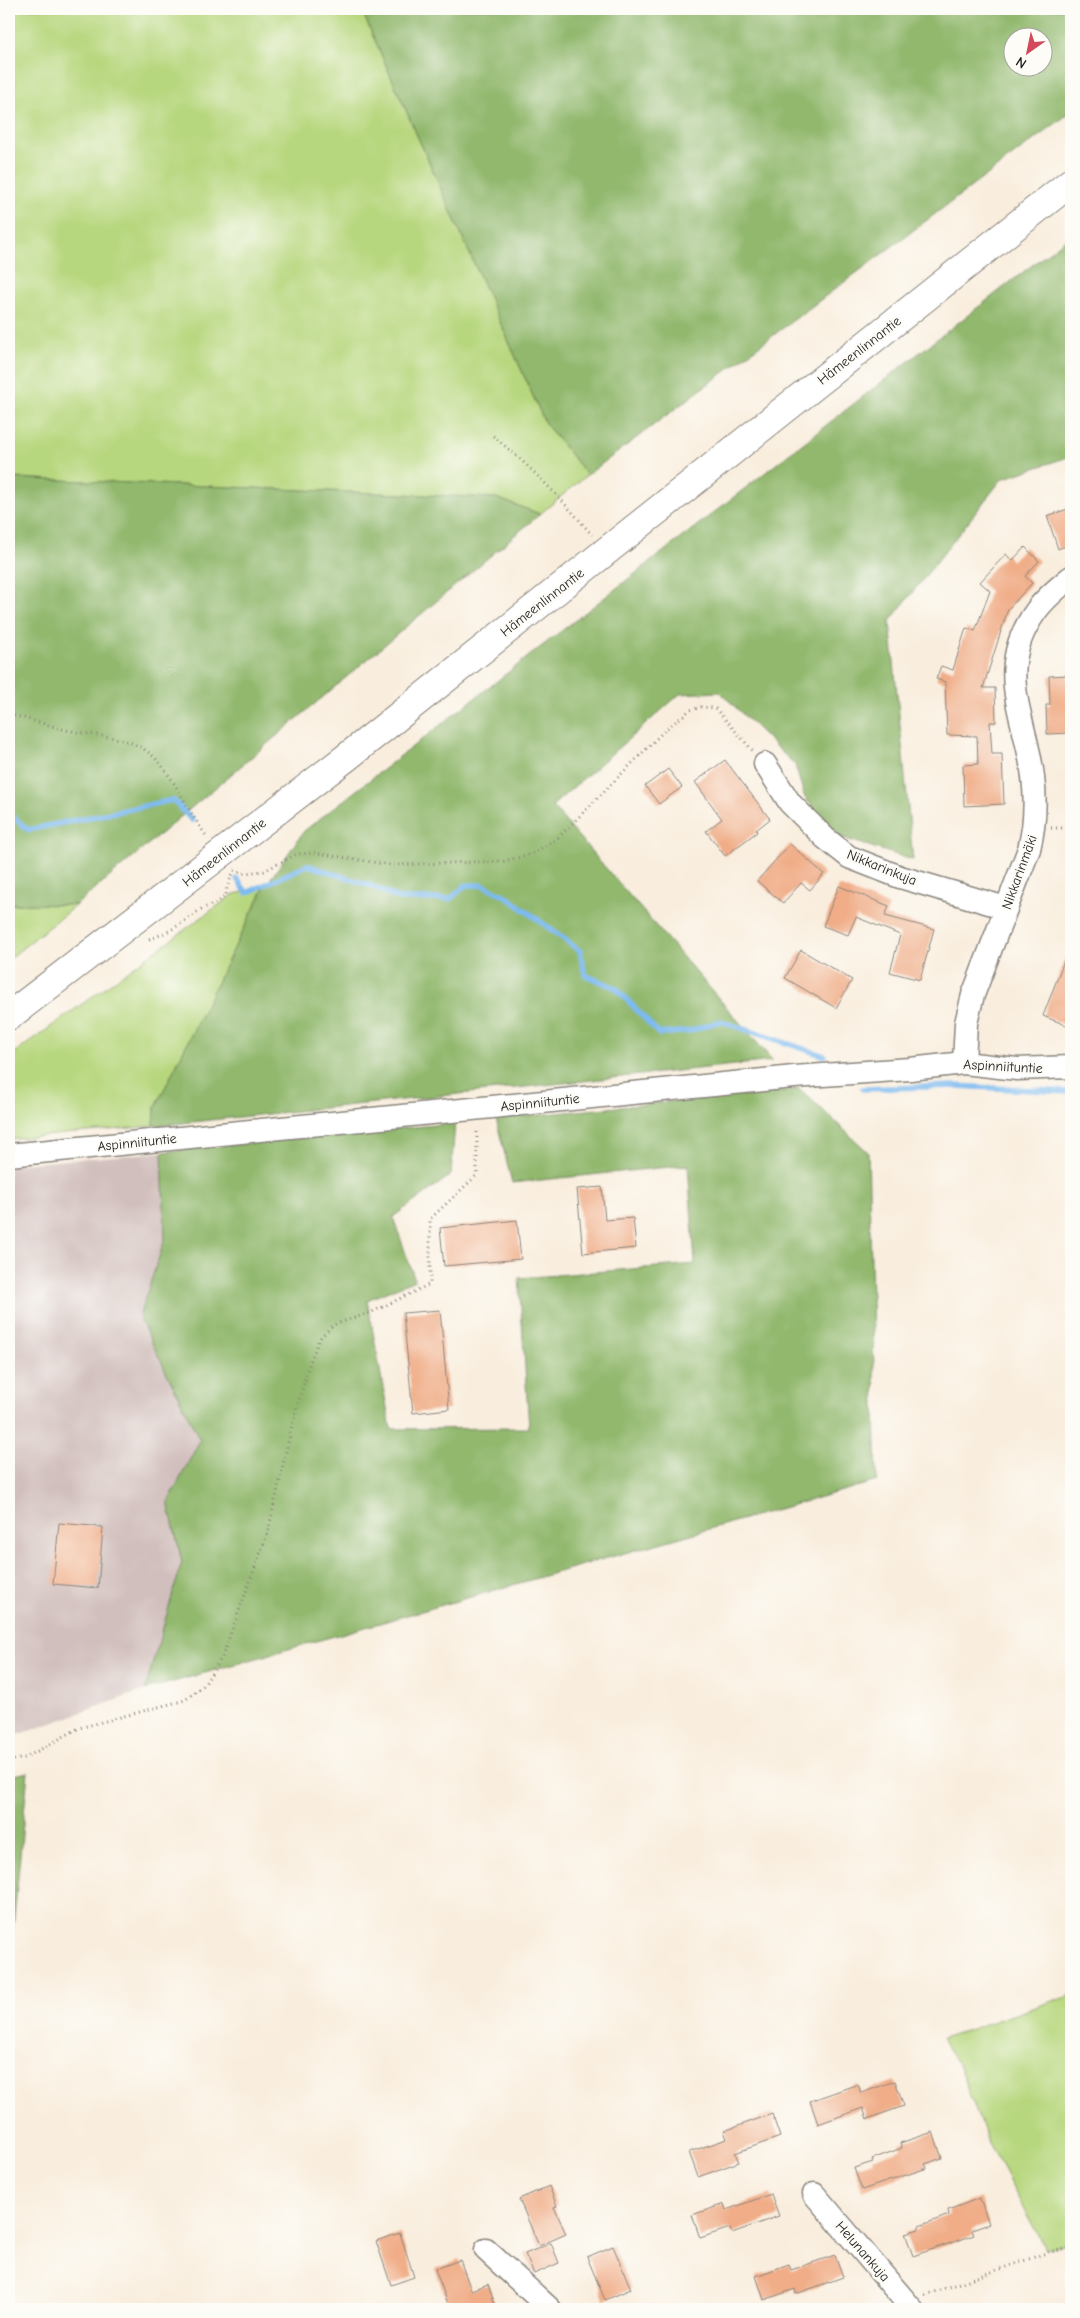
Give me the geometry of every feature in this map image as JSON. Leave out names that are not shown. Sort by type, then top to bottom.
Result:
[{"type":"main road","name":"Hämeenlinnantie","points":[[9,1016],[347,756],[1071,182]]},
{"type":"street","name":"Nikkarinmäki","points":[[964,1063],[966,1023],[972,995],[1029,849],[1034,826],[1033,777],[1014,691],[1014,667],[1026,625],[1036,610],[1071,577]]},
{"type":"street","name":"Nikkarinkuja","points":[[765,764],[790,803],[819,832],[849,857],[900,877],[1006,908]]},
{"type":"street","name":"Aspinniituntie","points":[[9,1155],[794,1077],[910,1069],[964,1063],[1017,1069],[1071,1067]]},
{"type":"street","name":"Helunankuja","points":[[814,2194],[909,2305]]},
{"type":"street","points":[[486,2250],[550,2309]]},
{"type":"path","points":[[494,436],[520,457],[560,498],[605,551]]},
{"type":"path","points":[[235,870],[244,873],[264,870],[298,854],[316,852],[391,866],[504,861],[532,854],[559,837],[665,730],[690,710],[701,707],[715,708],[765,764]]},
{"type":"path","points":[[9,715],[24,717],[71,731],[125,739],[143,748],[161,765],[210,841]]},
{"type":"path","points":[[1045,829],[1071,828]]},
{"type":"path","points":[[9,1761],[25,1758],[79,1728],[185,1700],[204,1686],[222,1657],[268,1532],[292,1425],[308,1365],[318,1340],[332,1325],[372,1312],[430,1284],[430,1219],[477,1175],[477,1108]]},
{"type":"path","points":[[909,2305],[1049,2252],[1071,2248]]},
{"type":"shaded area","points":[[162,1152],[165,1239],[139,1317],[200,1440],[168,1502],[182,1562],[145,1690],[9,1738],[9,1165]]},
{"type":"green space","points":[[9,9],[361,9],[545,423],[587,475],[540,514],[496,498],[9,478]]},
{"type":"green space","points":[[361,9],[1071,9],[1071,112],[587,475],[545,423]]},
{"type":"green space","points":[[1071,235],[1071,456],[1002,479],[890,621],[913,860],[840,837],[805,798],[795,765],[720,692],[680,694],[552,806],[773,1061],[154,1126],[155,1108],[264,888],[304,831]]},
{"type":"green space","points":[[9,478],[496,498],[540,514],[76,905],[9,904]]},
{"type":"green space","points":[[264,888],[155,1108],[154,1126],[9,1139],[9,1057],[234,894]]},
{"type":"green space","points":[[9,904],[76,905],[9,959]]},
{"type":"green space","points":[[800,1089],[868,1152],[877,1481],[145,1690],[182,1562],[168,1502],[200,1440],[139,1317],[165,1239],[162,1152],[455,1123],[451,1175],[393,1217],[415,1280],[367,1300],[391,1429],[529,1428],[519,1278],[695,1264],[688,1165],[512,1183],[496,1119]]},
{"type":"green space","points":[[28,1772],[9,1970],[9,1776]]},
{"type":"green space","points":[[1071,1995],[1071,2243],[1045,2248],[987,2140],[959,2067],[942,2039]]},
{"type":"building","points":[[1071,508],[1071,544],[1058,549],[1047,516]]},
{"type":"building","points":[[1025,547],[1039,561],[1025,576],[1032,583],[1008,609],[983,688],[995,688],[996,722],[990,722],[992,754],[1002,754],[1004,804],[964,806],[963,765],[978,764],[977,736],[947,735],[945,682],[936,679],[941,666],[953,670],[966,628],[975,631],[990,591],[980,582],[1006,554],[1012,561]]},
{"type":"building","points":[[1068,675],[1071,733],[1047,734],[1046,705],[1050,705],[1049,676]]},
{"type":"building","points":[[725,760],[770,819],[756,830],[757,832],[725,856],[706,831],[722,819],[695,782]]},
{"type":"building","points":[[668,769],[682,787],[659,804],[645,786]]},
{"type":"building","points":[[790,844],[824,874],[810,890],[801,883],[783,903],[757,881]]},
{"type":"building","points":[[839,886],[889,906],[885,916],[934,929],[920,980],[890,972],[900,935],[856,917],[848,935],[823,926]]},
{"type":"building","points":[[1071,945],[1071,1027],[1043,1016]]},
{"type":"building","points":[[801,950],[852,980],[836,1008],[785,978]]},
{"type":"building","points":[[602,1187],[605,1220],[633,1218],[636,1248],[583,1253],[577,1189]]},
{"type":"building","points":[[517,1220],[521,1259],[444,1266],[440,1228]]},
{"type":"building","points":[[440,1310],[449,1409],[413,1413],[403,1313]]},
{"type":"building","points":[[59,1523],[103,1527],[98,1588],[53,1584]]},
{"type":"building","points":[[895,2081],[904,2106],[867,2119],[863,2108],[818,2124],[810,2101],[858,2084],[861,2093]]},
{"type":"building","points":[[772,2114],[780,2137],[735,2153],[739,2162],[698,2177],[689,2152],[727,2139],[724,2131]]},
{"type":"building","points":[[933,2132],[942,2158],[925,2164],[927,2168],[862,2190],[854,2168],[873,2162],[872,2159],[902,2148],[900,2143]]},
{"type":"building","points":[[549,2186],[557,2206],[554,2207],[566,2234],[539,2246],[519,2199]]},
{"type":"building","points":[[771,2194],[779,2216],[732,2233],[730,2228],[700,2238],[692,2215],[724,2204],[726,2210]]},
{"type":"building","points":[[980,2198],[989,2224],[972,2230],[974,2235],[913,2256],[905,2233],[919,2229],[919,2226],[949,2215],[948,2210]]},
{"type":"building","points":[[400,2233],[414,2277],[391,2285],[376,2241]]},
{"type":"building","points":[[551,2243],[559,2263],[534,2274],[525,2254]]},
{"type":"building","points":[[613,2246],[631,2289],[605,2300],[587,2257]]},
{"type":"building","points":[[835,2255],[843,2277],[796,2294],[795,2289],[764,2300],[756,2276],[789,2264],[791,2270]]},
{"type":"building","points":[[460,2260],[471,2290],[488,2284],[495,2304],[478,2309],[450,2309],[435,2269]]},
{"type":"waterway","points":[[9,813],[28,830],[173,800],[192,820]]},
{"type":"waterway","points":[[237,879],[247,893],[307,865],[369,885],[400,899],[450,899],[466,885],[483,885],[506,896],[580,951],[585,975],[616,988],[659,1034],[690,1031],[720,1021],[825,1056]]},
{"type":"waterway","points":[[863,1089],[955,1086],[1071,1092]]}]
